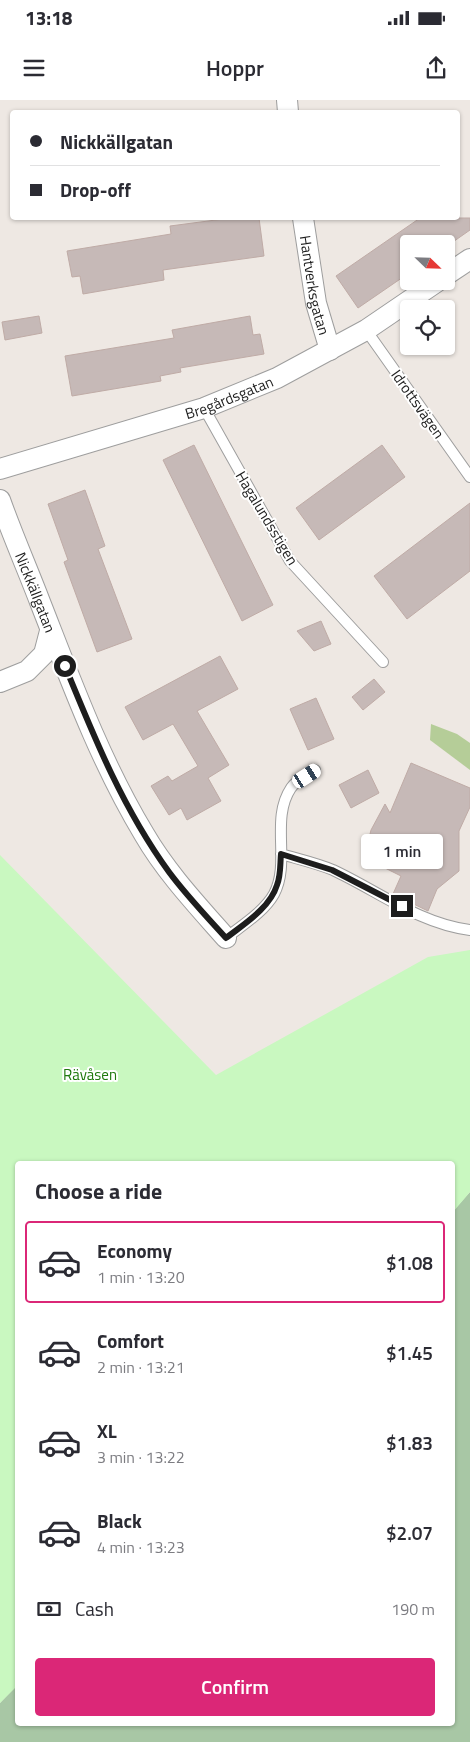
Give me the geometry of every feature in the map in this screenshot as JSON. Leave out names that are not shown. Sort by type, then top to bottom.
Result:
[{"type":"street","name":"Hantverksgatan","points":[[303,220],[316,303],[330,350]]},
{"type":"street","points":[[455,269],[470,259]]},
{"type":"street","name":"Bregårdsgatan","points":[[0,470],[204,408],[277,378],[366,330],[425,290]]},
{"type":"street","name":"Nickkällgatan","points":[[0,500],[50,631],[93,734],[120,791],[144,835],[170,873],[226,938]]},
{"type":"street","points":[[0,682],[27,672],[44,654],[50,631]]},
{"type":"lane","name":"Idrottsvägen","points":[[366,330],[470,477]]},
{"type":"lane","name":"Hagalundsstigen","points":[[204,408],[290,561],[383,662]]},
{"type":"lane","points":[[226,938],[261,909],[274,895],[280,877],[284,801],[291,787],[315,770]]},
{"type":"lane","points":[[281,854],[332,870],[429,919],[470,930]]},
{"type":"green space","points":[[431,724],[457,734],[470,743],[470,770],[430,740]]},
{"type":"green space","name":"Rävåsen","points":[[0,855],[216,1075],[428,957],[470,950],[470,1192],[455,1210],[455,1161],[15,1161],[15,1688],[0,1703]]},
{"type":"green space","points":[[470,1192],[470,1742],[0,1742],[0,1703],[15,1687],[15,1726],[455,1726],[455,1209]]},
{"type":"building","points":[[460,218],[470,218],[470,230],[455,240],[455,235],[400,235],[400,279],[358,308],[336,276],[417,220],[460,220]]},
{"type":"building","points":[[216,220],[259,220],[264,256],[163,270],[164,280],[83,294],[80,276],[72,277],[67,251],[171,234],[170,226]]},
{"type":"building","points":[[39,316],[42,333],[5,340],[2,322]]},
{"type":"building","points":[[250,316],[253,335],[260,334],[264,354],[180,368],[181,372],[160,376],[161,381],[72,396],[65,356],[174,338],[172,330]]},
{"type":"building","points":[[194,445],[273,605],[242,621],[163,460]]},
{"type":"building","points":[[382,445],[405,477],[319,540],[296,508]]},
{"type":"building","points":[[85,490],[105,546],[98,549],[132,639],[97,652],[64,562],[68,560],[48,504]]},
{"type":"building","points":[[470,503],[470,571],[407,619],[374,576]]},
{"type":"building","points":[[321,621],[331,644],[314,651],[297,631]]},
{"type":"building","points":[[220,656],[238,689],[197,711],[229,765],[208,778],[221,801],[187,820],[181,808],[169,815],[151,786],[168,776],[172,781],[198,766],[173,724],[143,740],[125,707]]},
{"type":"building","points":[[374,679],[385,692],[363,710],[352,697]]},
{"type":"building","points":[[316,698],[334,739],[308,750],[290,709]]},
{"type":"building","points":[[411,763],[470,788],[470,807],[459,831],[459,871],[437,889],[428,911],[393,894],[401,876],[375,861],[368,842],[371,830],[385,804],[390,813]]},
{"type":"building","points":[[368,770],[379,793],[351,808],[339,785]]},
{"type":"route","points":[[65,666],[93,734],[120,791],[144,835],[170,873],[226,938],[268,903],[274,895],[280,877],[281,854],[332,870],[402,906]]}]
